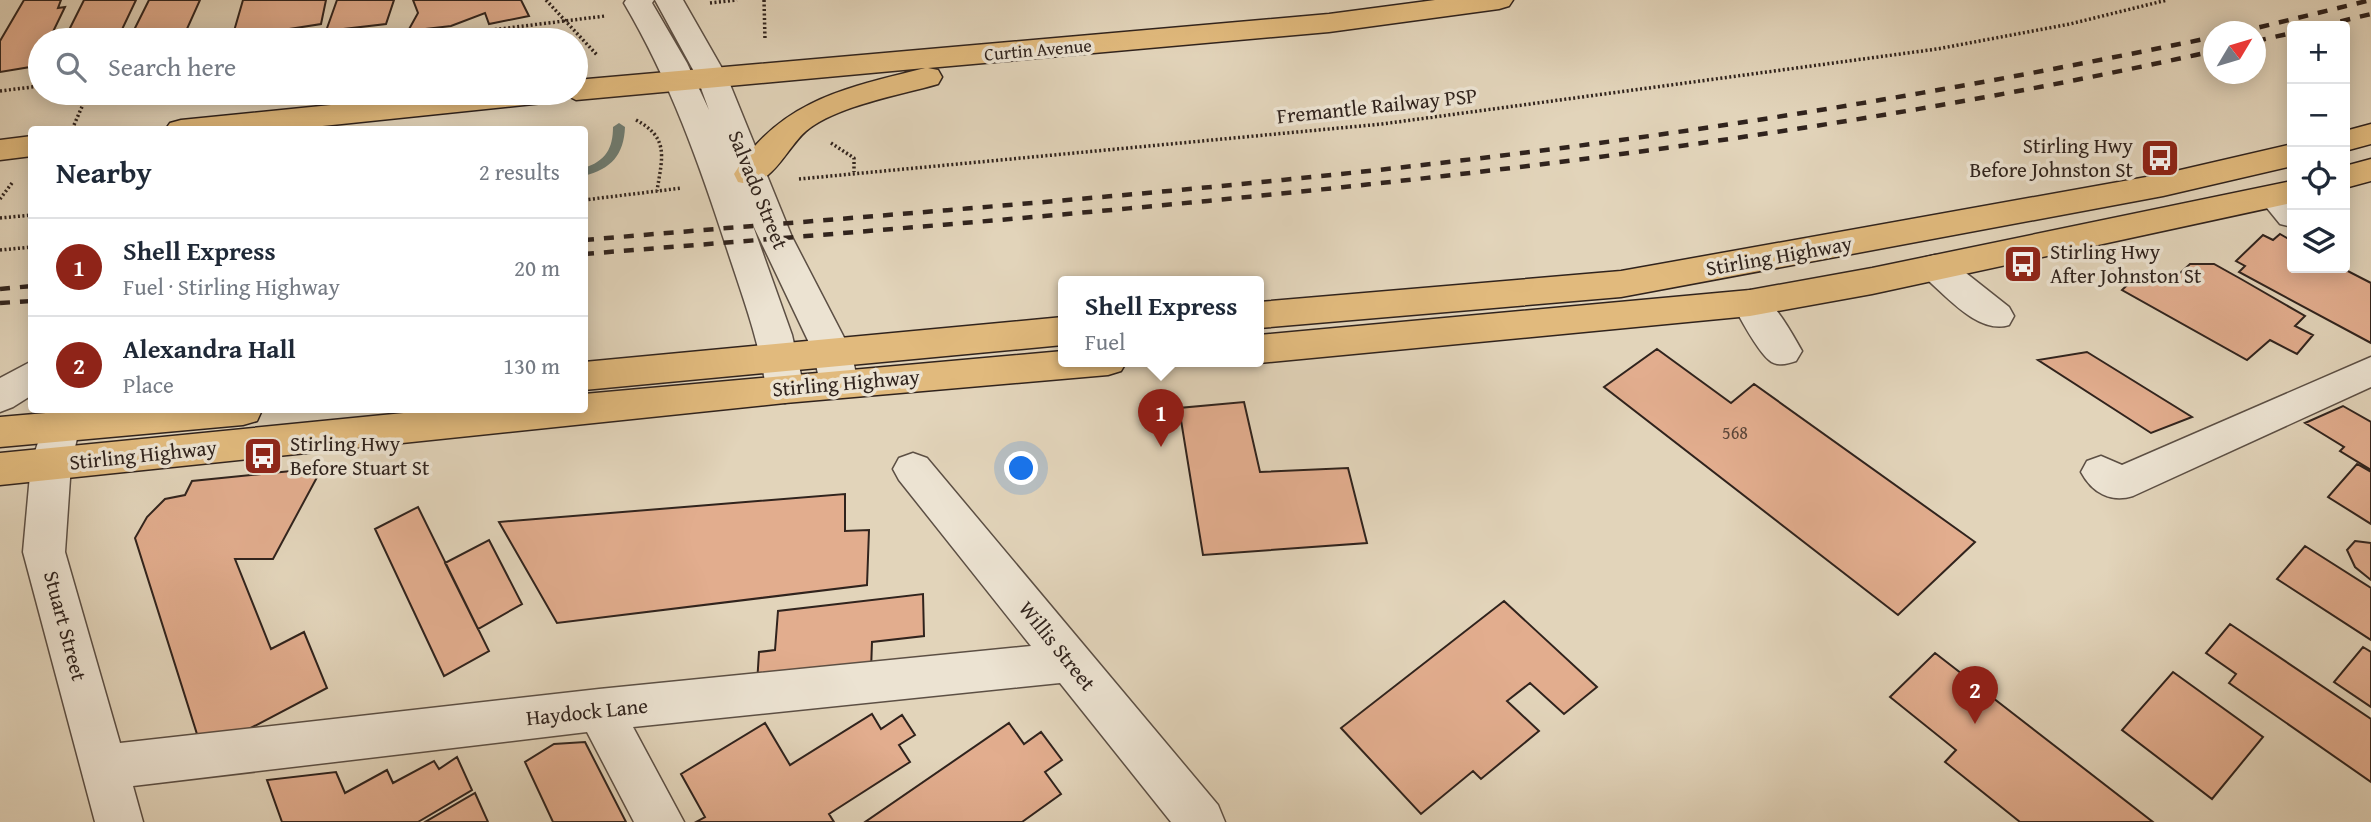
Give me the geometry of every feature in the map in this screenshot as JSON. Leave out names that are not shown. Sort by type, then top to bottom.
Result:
[{"type":"main road","name":"Curtin Avenue","points":[[588,89],[1006,54],[1329,23],[1499,0]]},
{"type":"main road","points":[[743,182],[796,122],[823,108],[1006,54]]},
{"type":"main road","points":[[220,126],[426,105]]},
{"type":"main road","points":[[2350,140],[2371,134]]},
{"type":"main road","points":[[8,163],[28,149]]},
{"type":"main road","name":"Stirling Highway","points":[[1264,314],[1621,284],[2163,185],[2287,156]]},
{"type":"main road","name":"Stirling Highway","points":[[1264,349],[1749,303],[2286,201]]},
{"type":"main road","name":"Stirling Highway","points":[[588,376],[783,372],[835,367],[1058,332]]},
{"type":"main road","name":"Stirling Highway","points":[[835,367],[1058,362]]},
{"type":"main road","name":"Stirling Highway","points":[[588,408],[783,372]]},
{"type":"main road","name":"Stirling Highway","points":[[0,469],[56,445],[218,413]]},
{"type":"main road","name":"Stirling Highway","points":[[0,432],[56,445],[534,413]]},
{"type":"street","name":"Salvado Street","points":[[640,0],[638,3],[698,79]]},
{"type":"street","name":"Salvado Street","points":[[669,0],[698,79],[743,182],[775,237],[835,367]]},
{"type":"street","name":"Salvado Street","points":[[743,182],[783,372]]},
{"type":"street","points":[[1935,267],[1996,316]]},
{"type":"street","points":[[1749,303],[1783,351]]},
{"type":"street","points":[[2101,472],[2119,484],[2371,371]]},
{"type":"street","name":"Stuart Street","points":[[56,445],[44,552],[119,822]]},
{"type":"street","name":"Willis Street","points":[[913,469],[1201,822]]},
{"type":"street","name":"Haydock Lane","points":[[104,767],[599,710],[1070,662]]},
{"type":"street","points":[[599,710],[660,822]]},
{"type":"path","points":[[547,0],[571,28]]},
{"type":"path","points":[[710,3],[737,0]]},
{"type":"path","points":[[764,0],[765,51]]},
{"type":"path","name":"Fremantle Railway PSP","points":[[588,200],[743,182],[1409,120],[1937,49],[2070,24],[2167,0]]},
{"type":"path","points":[[507,28],[610,16]]},
{"type":"path","points":[[588,46],[597,56]]},
{"type":"path","points":[[0,91],[28,88]]},
{"type":"path","points":[[74,125],[83,105]]},
{"type":"path","points":[[627,119],[653,127],[663,147],[657,191]]},
{"type":"path","points":[[826,141],[854,158],[854,172]]},
{"type":"path","points":[[0,199],[8,163]]},
{"type":"path","points":[[0,218],[28,215]]},
{"type":"path","points":[[0,250],[28,247]]},
{"type":"building","points":[[24,0],[61,0],[58,8],[65,7],[55,28],[28,28],[28,67],[0,72],[0,41]]},
{"type":"building","points":[[84,0],[136,0],[123,28],[70,28]]},
{"type":"building","points":[[149,0],[200,0],[187,28],[135,28]]},
{"type":"building","points":[[243,0],[326,0],[321,24],[296,28],[235,28]]},
{"type":"building","points":[[337,0],[394,0],[386,24],[327,28]]},
{"type":"building","points":[[413,0],[521,0],[529,16],[489,24],[485,13],[451,26],[410,28],[418,13]]},
{"type":"building","points":[[2280,234],[2287,238],[2287,273],[2350,272],[2371,283],[2371,343],[2239,272],[2245,266],[2236,261],[2263,235],[2273,240]]},
{"type":"building","points":[[2190,264],[2214,264],[2241,279],[2305,316],[2295,326],[2313,335],[2297,354],[2270,340],[2247,360],[2122,290],[2140,273],[2176,277]]},
{"type":"building","points":[[1657,349],[1731,403],[1754,384],[1975,542],[1898,615],[1604,387]]},
{"type":"building","points":[[2087,352],[2192,417],[2151,433],[2038,360]]},
{"type":"building","points":[[1244,402],[1260,472],[1348,468],[1367,543],[1203,555],[1179,408]]},
{"type":"building","points":[[2343,406],[2371,422],[2371,470],[2340,451],[2344,447],[2305,423]]},
{"type":"building","points":[[2357,464],[2371,472],[2371,524],[2328,497]]},
{"type":"building","points":[[322,468],[273,559],[235,559],[271,649],[304,632],[327,688],[203,753],[135,538],[147,517],[165,499],[185,495],[192,481]]},
{"type":"building","points":[[845,494],[845,531],[869,530],[867,585],[557,623],[499,522]]},
{"type":"building","points":[[418,507],[489,651],[444,676],[375,529]]},
{"type":"building","points":[[489,540],[522,604],[478,629],[445,563]]},
{"type":"building","points":[[2355,541],[2371,543],[2371,580],[2355,567],[2347,550]]},
{"type":"building","points":[[2305,546],[2371,588],[2371,640],[2277,579]]},
{"type":"building","points":[[923,594],[924,636],[872,642],[871,671],[757,684],[759,652],[775,650],[778,611]]},
{"type":"building","points":[[1504,601],[1597,687],[1564,714],[1530,683],[1507,701],[1539,731],[1481,779],[1473,771],[1421,814],[1341,728]]},
{"type":"building","points":[[2230,624],[2371,719],[2371,782],[2229,683],[2236,674],[2206,653]]},
{"type":"building","points":[[2363,647],[2371,652],[2371,707],[2334,682]]},
{"type":"building","points":[[1935,653],[2153,822],[2020,822],[1945,762],[1956,750],[1890,697]]},
{"type":"building","points":[[2173,672],[2263,737],[2212,799],[2122,730]]},
{"type":"building","points":[[872,714],[881,729],[902,715],[915,735],[899,745],[910,762],[829,814],[834,822],[696,822],[705,817],[681,774],[765,723],[790,765]]},
{"type":"building","points":[[1009,723],[1024,744],[1041,732],[1062,760],[1045,772],[1061,794],[1022,822],[865,822]]},
{"type":"building","points":[[585,742],[626,822],[553,822],[525,762],[554,744]]},
{"type":"building","points":[[457,757],[472,790],[418,822],[282,822],[267,780],[336,772],[345,793],[387,770],[393,783],[434,761],[439,769]]},
{"type":"building","points":[[475,793],[488,822],[425,822]]},
{"type":"waterway","points":[[588,171],[611,157],[617,144],[619,127]]},
{"type":"railway","points":[[2266,26],[2371,0]]},
{"type":"railway","points":[[2342,21],[2371,14]]},
{"type":"railway","points":[[2266,39],[2287,34]]},
{"type":"railway","points":[[588,240],[1176,190],[1530,152],[1873,101],[2203,39]]},
{"type":"railway","points":[[588,254],[1198,202],[1607,156],[1810,127],[2013,92],[2203,53]]},
{"type":"railway","points":[[0,289],[28,286]]},
{"type":"railway","points":[[0,303],[28,301]]},
{"type":"place","name":"Stirling Hwy Before Johnston St","points":[[2160,158]]},
{"type":"place","name":"Stirling Hwy After Johnston St","points":[[2023,264]]},
{"type":"place","name":"Shell Express","points":[[1161,447]]},
{"type":"place","name":"Stirling Hwy Before Stuart St","points":[[263,456]]},
{"type":"place","name":"Alexandra Hall","points":[[1975,724]]}]
